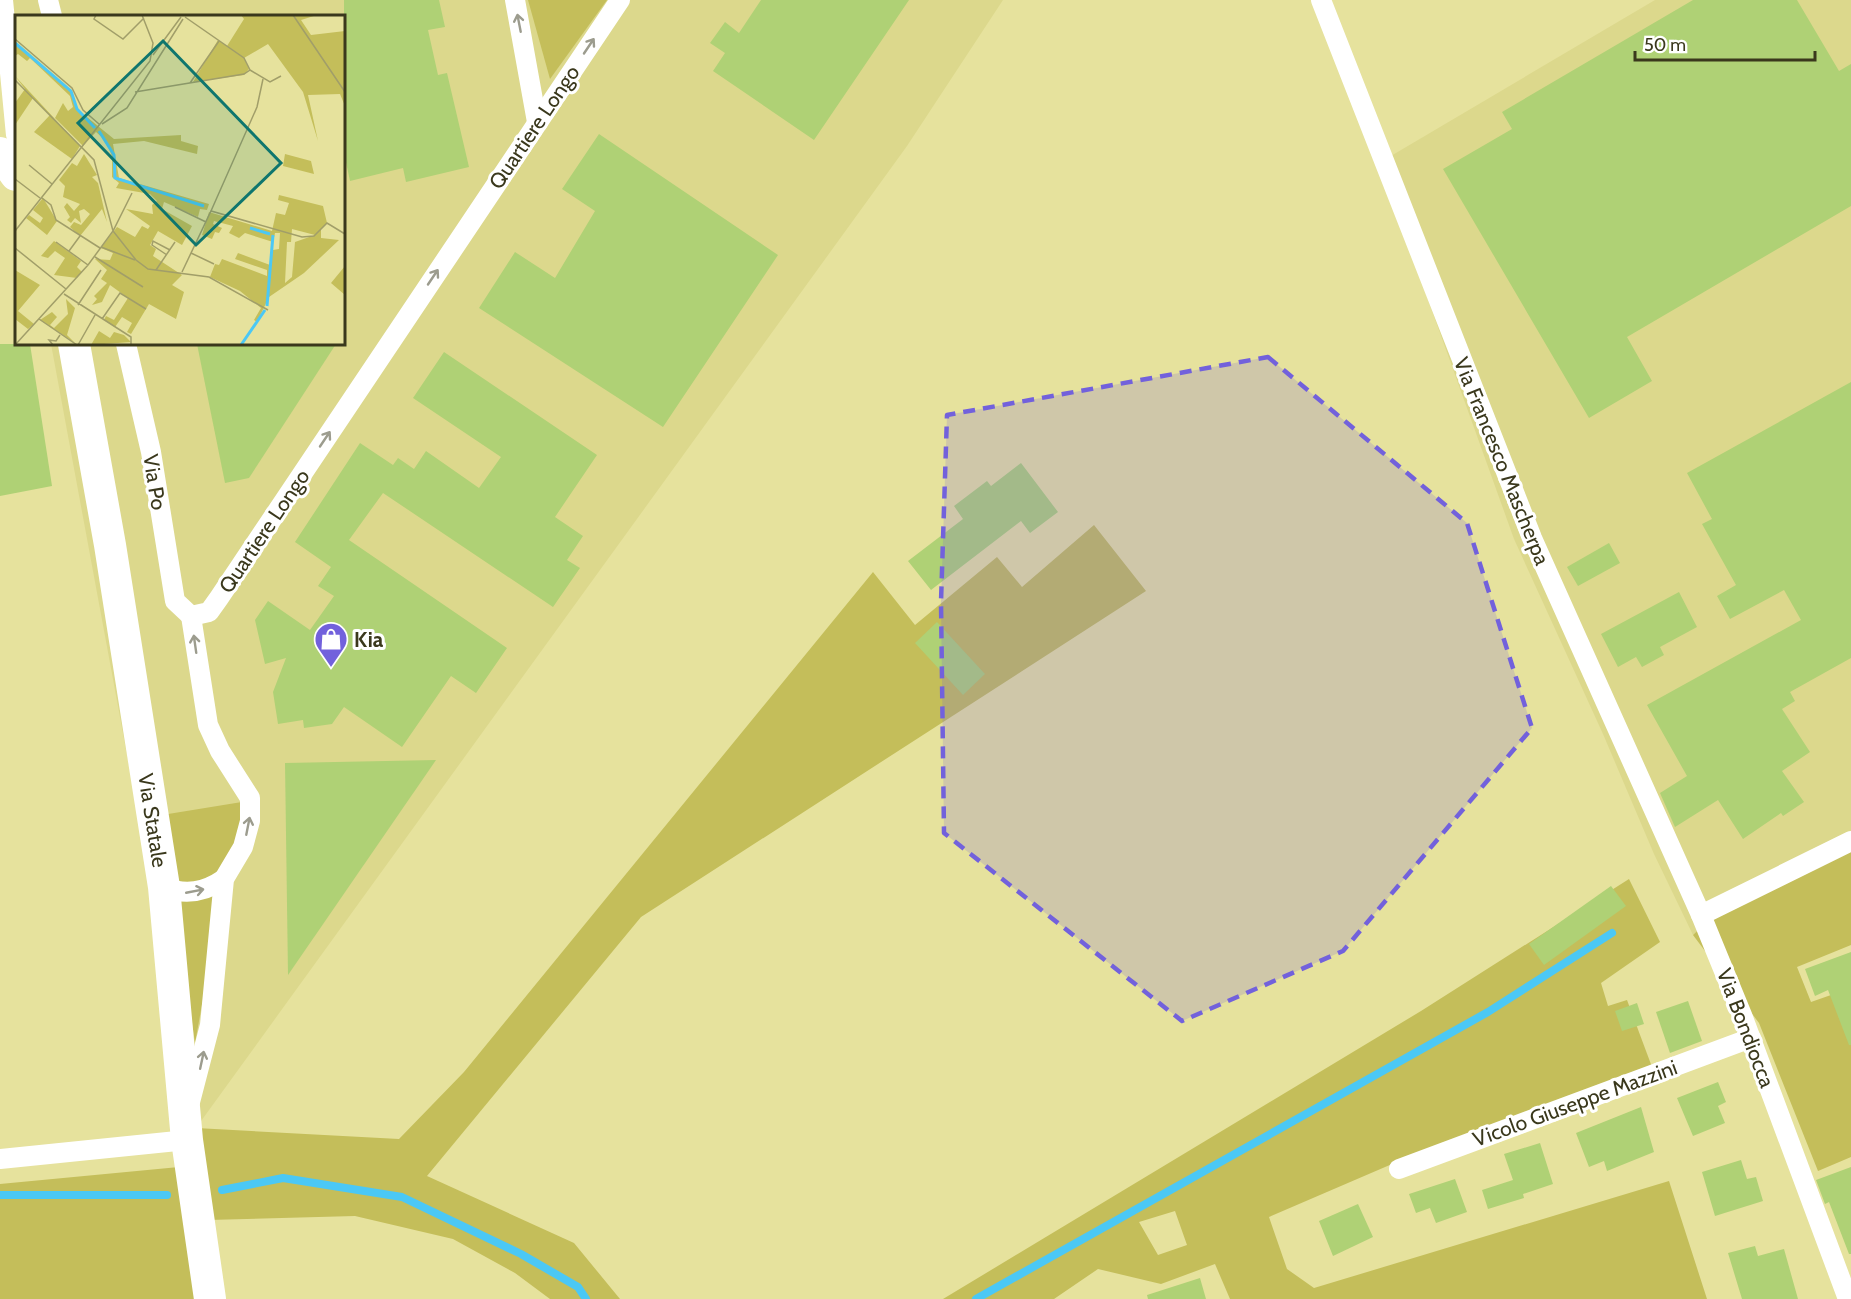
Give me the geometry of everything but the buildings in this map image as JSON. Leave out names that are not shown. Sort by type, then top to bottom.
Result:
[{"type":"main road","points":[[0,153],[15,174]]},
{"type":"main road","name":"Via Statale","points":[[74,345],[110,545],[164,887],[186,1128],[210,1299]]},
{"type":"street","points":[[3,0],[15,125]]},
{"type":"street","points":[[48,0],[52,15]]},
{"type":"street","points":[[514,0],[537,122]]},
{"type":"street","name":"Quartiere Longo","points":[[191,616],[209,612],[219,598],[620,0]]},
{"type":"street","name":"Via Francesco Mascherpa","points":[[1321,0],[1532,538],[1701,915]]},
{"type":"street","name":"Via Po","points":[[126,345],[151,452],[175,601],[191,616]]},
{"type":"street","points":[[164,887],[181,894],[211,888],[224,879],[243,847],[248,832],[250,798],[220,751],[208,725],[191,616]]},
{"type":"street","points":[[1701,915],[1851,841]]},
{"type":"street","points":[[0,1159],[186,1128],[210,1025],[224,879]]},
{"type":"street","name":"Via Bondiocca","points":[[1701,915],[1751,1038],[1848,1299]]},
{"type":"street","name":"Vicolo Giuseppe Mazzini","points":[[1399,1169],[1751,1038]]},
{"type":"highlighted area","points":[[1268,357],[1467,523],[1532,728],[1343,951],[1182,1021],[944,833],[941,602],[947,415]]},
{"type":"shaded area","points":[[0,0],[1003,0],[907,146],[196,1128],[51,345],[345,345],[345,15],[15,15],[15,155]]},
{"type":"shaded area","points":[[528,0],[607,0],[550,79]]},
{"type":"shaded area","points":[[1655,0],[1851,0],[1851,846],[1725,904],[1693,935],[1654,854],[1603,734],[1514,539],[1379,163]]},
{"type":"shaded area","points":[[1094,525],[1146,591],[641,917],[427,1176],[574,1243],[620,1299],[550,1299],[515,1273],[453,1239],[355,1216],[208,1220],[213,1299],[0,1299],[0,1184],[200,1165],[196,1128],[399,1139],[464,1072],[873,572],[915,625],[997,557],[1022,587]]},
{"type":"shaded area","points":[[248,801],[221,900],[195,1043],[162,815]]},
{"type":"shaded area","points":[[1851,846],[1851,945],[1797,967],[1811,1002],[1851,988],[1851,1157],[1818,1171],[1759,1023],[1693,935],[1725,904]]},
{"type":"shaded area","points":[[1629,879],[1660,942],[1601,983],[1608,1006],[1627,1000],[1652,1067],[1413,1155],[1269,1217],[1287,1269],[1314,1288],[1669,1181],[1707,1299],[1230,1299],[1215,1264],[1161,1284],[1098,1269],[1054,1299],[943,1299],[1421,1011]],"holes":[[[1175,1211],[1187,1245],[1158,1255],[1139,1222]]]},
{"type":"waterway","points":[[976,1299],[1488,1012],[1612,933]]},
{"type":"waterway","points":[[222,1190],[283,1178],[402,1197],[521,1254],[578,1287],[586,1299]]},
{"type":"waterway","points":[[0,1195],[167,1195]]},
{"type":"place","name":"Kia","points":[[331,668]]}]
